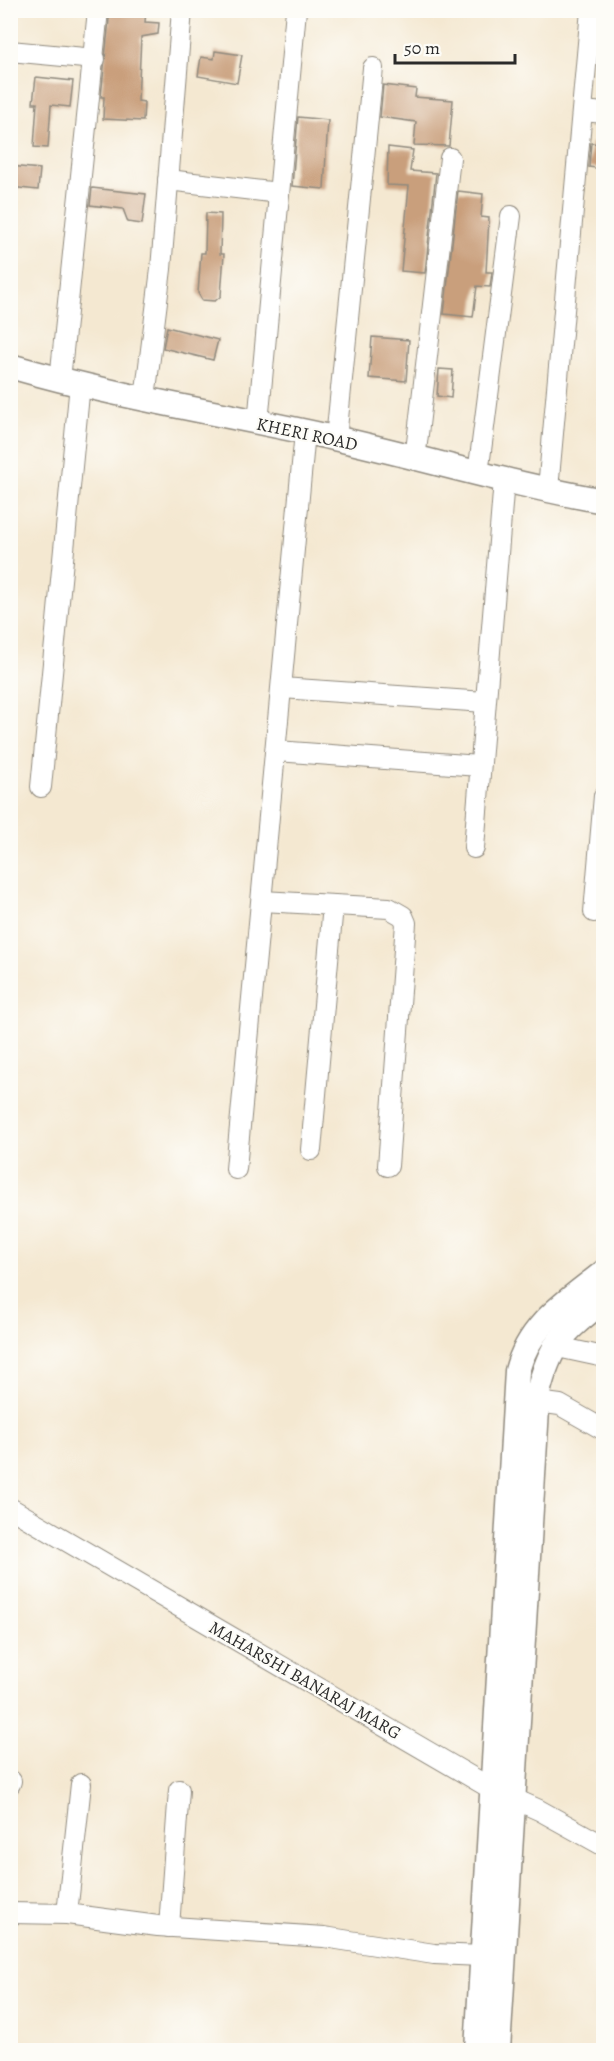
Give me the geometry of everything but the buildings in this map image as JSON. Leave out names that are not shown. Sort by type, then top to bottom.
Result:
[{"type":"street","points":[[40,787],[98,10]]},
{"type":"street","points":[[145,398],[168,180],[182,10]]},
{"type":"street","points":[[258,423],[296,10]]},
{"type":"street","points":[[548,489],[591,10]]},
{"type":"street","points":[[10,51],[95,59]]},
{"type":"street","points":[[336,439],[373,68]]},
{"type":"street","points":[[583,111],[603,113]]},
{"type":"street","points":[[415,460],[450,158]]},
{"type":"street","points":[[168,180],[279,193]]},
{"type":"street","points":[[478,474],[511,216]]},
{"type":"street","name":"KHERI ROAD","points":[[10,366],[70,382],[305,432],[415,460],[603,501]]},
{"type":"street","points":[[236,1169],[277,751],[305,432]]},
{"type":"street","points":[[474,848],[504,480]]},
{"type":"street","points":[[282,688],[485,702]]},
{"type":"street","points":[[277,751],[479,766]]},
{"type":"street","points":[[594,912],[603,796]]},
{"type":"street","points":[[262,901],[396,910],[403,916],[406,923],[388,1167]]},
{"type":"street","points":[[310,1150],[333,905]]},
{"type":"street","points":[[498,2050],[502,1794],[517,1371],[521,1354],[540,1324],[603,1272]]},
{"type":"street","points":[[477,2050],[482,1956],[502,1794],[538,1402],[545,1366],[554,1346],[563,1333],[603,1300]]},
{"type":"street","points":[[554,1346],[603,1357]]},
{"type":"street","points":[[538,1402],[567,1408],[603,1430]]},
{"type":"street","name":"MAHARSHI BANARAJ MARG","points":[[10,1508],[502,1794],[603,1846]]},
{"type":"street","points":[[67,1914],[81,1784]]},
{"type":"street","points":[[168,1927],[178,1790]]},
{"type":"street","points":[[10,1913],[67,1914],[168,1927],[324,1937],[434,1954],[482,1956]]}]
